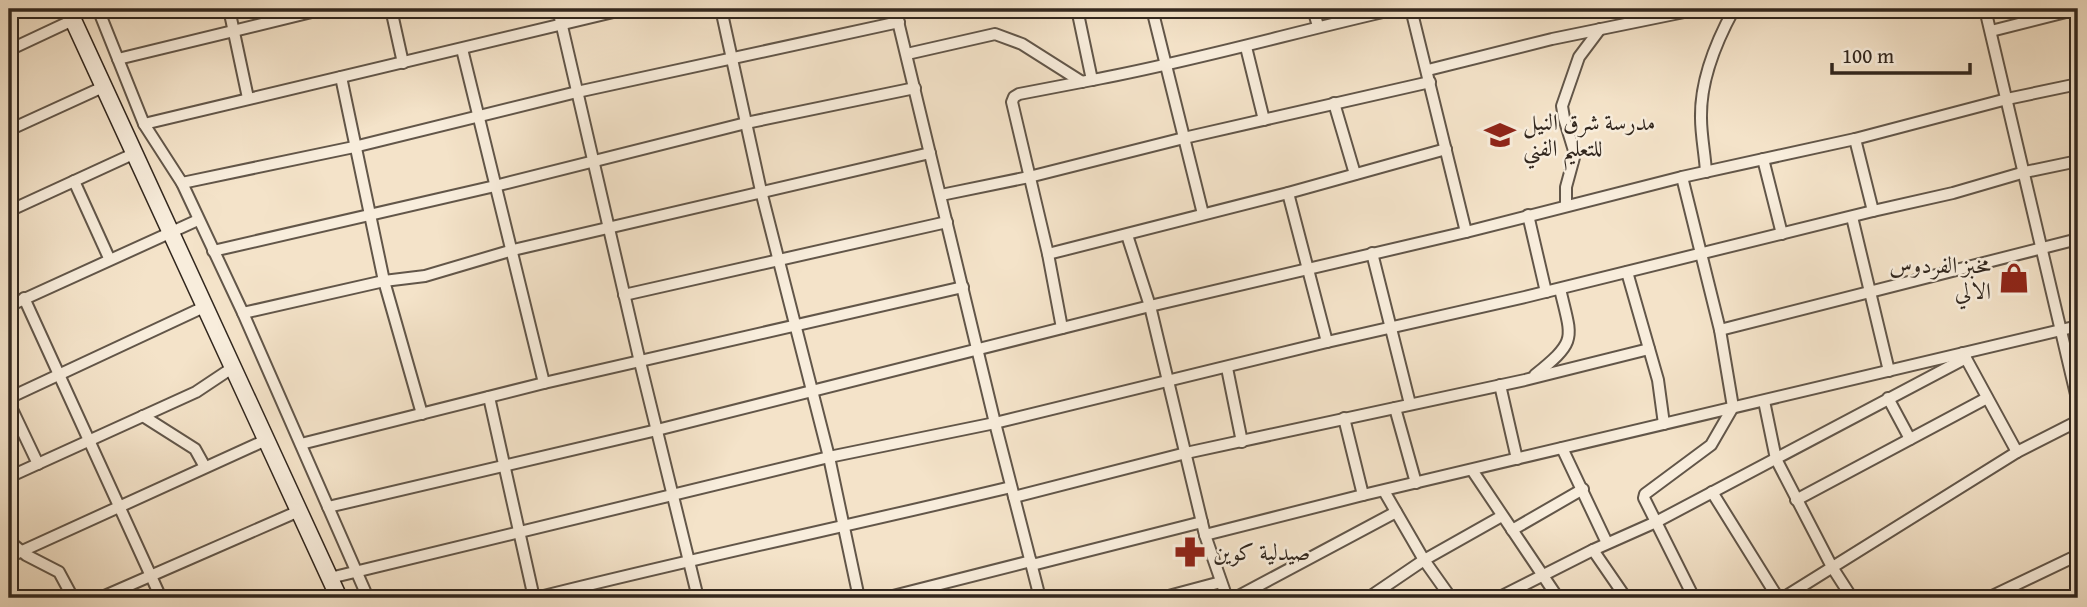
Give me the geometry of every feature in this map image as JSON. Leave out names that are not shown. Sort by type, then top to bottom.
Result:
[{"type":"street","points":[[98,9],[144,124],[182,183],[243,313],[368,598]]},
{"type":"street","points":[[229,9],[248,98]]},
{"type":"street","points":[[118,59],[324,9]]},
{"type":"street","points":[[391,9],[403,63]]},
{"type":"street","points":[[558,9],[698,598]]},
{"type":"street","points":[[144,124],[626,9]]},
{"type":"street","points":[[721,9],[761,191],[829,457],[859,598]]},
{"type":"street","points":[[895,9],[1040,598]]},
{"type":"street","points":[[1077,9],[1087,81]]},
{"type":"street","points":[[1153,9],[1203,214]]},
{"type":"street","points":[[1313,9],[1318,26]]},
{"type":"street","points":[[1062,328],[1048,254],[1012,102],[1014,97],[1166,66],[1318,26],[1396,9]]},
{"type":"street","points":[[1411,9],[1465,232]]},
{"type":"street","points":[[1427,70],[1600,29],[1699,9]]},
{"type":"street","points":[[1706,172],[1702,102],[1717,44],[1734,9]]},
{"type":"street","points":[[1985,9],[2078,403]]},
{"type":"street","points":[[1991,31],[2078,9]]},
{"type":"street","points":[[9,50],[70,15],[340,598]]},
{"type":"street","points":[[182,183],[354,147],[577,92],[899,22]]},
{"type":"street","points":[[1566,206],[1566,187],[1575,154],[1562,106],[1579,57],[1600,29]]},
{"type":"street","points":[[907,54],[995,34],[1021,44],[1087,81]]},
{"type":"street","points":[[1246,47],[1264,120]]},
{"type":"street","points":[[462,49],[544,383]]},
{"type":"street","points":[[341,77],[384,281],[422,414]]},
{"type":"street","points":[[941,195],[1030,177],[1184,138],[1430,82]]},
{"type":"street","points":[[328,507],[657,430],[1150,306],[1465,232],[1682,177],[1855,139],[2007,99],[2078,84]]},
{"type":"street","points":[[9,130],[103,87]]},
{"type":"street","points":[[213,250],[495,186],[746,123],[915,88]]},
{"type":"street","points":[[1334,103],[1355,174]]},
{"type":"street","points":[[1855,139],[1873,211]]},
{"type":"street","points":[[1048,254],[1288,193],[1446,149]]},
{"type":"street","points":[[243,313],[384,281],[425,276],[513,250],[930,153]]},
{"type":"street","points":[[9,211],[133,154]]},
{"type":"street","points":[[1763,159],[1782,234]]},
{"type":"street","points":[[330,578],[829,457],[995,423],[1327,342],[1560,289],[2078,161]]},
{"type":"street","points":[[1682,177],[1720,330],[1733,408],[1711,445],[1645,494],[1644,499],[1694,598]]},
{"type":"street","points":[[74,181],[109,258]]},
{"type":"street","points":[[1288,193],[1327,342]]},
{"type":"street","points":[[1528,215],[1545,292]]},
{"type":"street","points":[[1852,217],[1889,370]]},
{"type":"street","points":[[9,306],[198,219]]},
{"type":"street","points":[[624,295],[947,222]]},
{"type":"street","points":[[1127,234],[1150,306],[1205,535],[1227,598]]},
{"type":"street","points":[[1720,330],[2078,239]]},
{"type":"street","points":[[1372,253],[1410,404]]},
{"type":"street","points":[[1627,272],[1658,380],[1664,424]]},
{"type":"street","points":[[300,444],[544,383],[963,287]]},
{"type":"street","points":[[1530,379],[1561,354],[1568,342],[1570,332],[1560,289]]},
{"type":"street","points":[[24,298],[161,598]]},
{"type":"street","points":[[38,464],[9,401],[204,307]]},
{"type":"street","points":[[1205,535],[1363,495],[2078,326]]},
{"type":"street","points":[[489,397],[535,598],[688,560],[1530,379],[1650,349]]},
{"type":"street","points":[[1964,355],[2017,452]]},
{"type":"street","points":[[1498,598],[1656,522],[1964,355]]},
{"type":"street","points":[[9,477],[196,392],[232,368]]},
{"type":"street","points":[[1227,368],[1242,442]]},
{"type":"street","points":[[1500,385],[1517,459]]},
{"type":"street","points":[[1888,398],[1910,439]]},
{"type":"street","points":[[1796,500],[1987,398]]},
{"type":"street","points":[[1764,401],[1776,459],[1832,567],[1852,598]]},
{"type":"street","points":[[1395,408],[1416,483]]},
{"type":"street","points":[[143,416],[195,449],[205,467]]},
{"type":"street","points":[[1344,418],[1363,495]]},
{"type":"street","points":[[1712,492],[1780,598],[2017,452],[2078,421]]},
{"type":"street","points":[[9,557],[266,440]]},
{"type":"street","points":[[1562,448],[1608,543]]},
{"type":"street","points":[[1472,470],[1559,598]]},
{"type":"street","points":[[1512,530],[1583,489]]},
{"type":"street","points":[[1384,491],[1424,560],[1451,598]]},
{"type":"street","points":[[100,598],[299,511]]},
{"type":"street","points":[[1235,598],[1395,512]]},
{"type":"street","points":[[1368,598],[1424,560],[1502,516]]},
{"type":"street","points":[[885,598],[1202,522]]},
{"type":"street","points":[[9,541],[58,572],[73,598]]},
{"type":"street","points":[[1593,550],[1626,598]]},
{"type":"street","points":[[1988,598],[2078,555]]},
{"type":"street","points":[[1161,598],[1221,582]]},
{"type":"place","name":"مدرسة شرق النيل للتعليم الفني","points":[[1500,135]]},
{"type":"place","name":"مخبز الفردوس الالي","points":[[2014,278]]},
{"type":"place","name":"صيدلية كوين","points":[[1190,552]]}]
